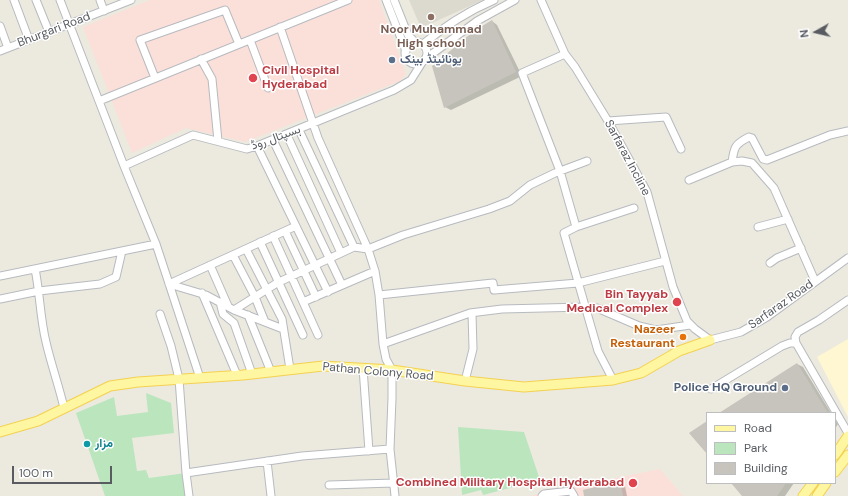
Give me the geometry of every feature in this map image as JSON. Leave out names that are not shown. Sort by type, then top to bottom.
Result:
[{"type":"main road","name":"Pathan Colony Road","points":[[0,432],[38,421],[110,386],[138,382],[252,374],[323,366],[392,370],[465,381],[524,387],[613,380],[641,373],[679,351],[710,340]]},
{"type":"main road","points":[[836,454],[848,436]]},
{"type":"main road","points":[[836,471],[848,455]]},
{"type":"main road","points":[[803,496],[812,484]]},
{"type":"main road","points":[[817,496],[825,484]]},
{"type":"street","points":[[14,0],[29,40]]},
{"type":"street","points":[[36,0],[49,32]]},
{"type":"street","points":[[60,0],[124,166],[156,244],[200,378]]},
{"type":"street","points":[[100,0],[104,11]]},
{"type":"street","name":"Bhurgari Road","points":[[0,51],[104,11],[122,2],[131,0]]},
{"type":"street","points":[[99,101],[348,0]]},
{"type":"street","points":[[386,0],[406,51],[406,57],[410,61],[418,63],[477,21],[515,0]]},
{"type":"street","points":[[394,0],[408,35],[415,42],[423,44],[426,49],[427,56],[424,60]]},
{"type":"street","points":[[423,44],[441,29],[471,11],[494,0]]},
{"type":"street","name":"Sarfaraz Incline","points":[[541,0],[565,54],[576,67],[647,192],[673,287],[690,325],[710,340]]},
{"type":"street","points":[[155,78],[140,40],[225,10],[239,44]]},
{"type":"street","points":[[0,26],[8,48]]},
{"type":"street","points":[[280,27],[318,138],[368,249],[375,271],[379,295],[383,344],[386,359],[392,370],[390,449],[395,496]]},
{"type":"street","points":[[250,40],[268,88]]},
{"type":"street","points":[[406,51],[409,45],[415,42]]},
{"type":"street","points":[[565,54],[522,73],[560,171],[576,227]]},
{"type":"street","points":[[202,59],[212,79],[218,141]]},
{"type":"street","name":"ہسپتال روڈ","points":[[124,166],[193,135],[247,149],[258,146],[394,90],[411,80],[424,60]]},
{"type":"street","points":[[404,84],[409,79],[410,61]]},
{"type":"street","points":[[608,121],[666,117],[681,149]]},
{"type":"street","points":[[299,130],[354,247]]},
{"type":"street","points":[[732,162],[733,152],[738,143],[749,137],[752,138],[763,159],[767,160],[830,135],[848,131]]},
{"type":"street","points":[[287,134],[341,253]]},
{"type":"street","points":[[273,140],[342,285]]},
{"type":"street","points":[[258,146],[328,292]]},
{"type":"street","points":[[231,308],[255,297],[278,282],[354,247],[368,249],[403,235],[489,209],[510,201],[530,185],[560,171],[587,161]]},
{"type":"street","points":[[689,180],[732,162],[742,161],[752,163],[774,188],[815,281]]},
{"type":"street","points":[[613,380],[598,351],[564,233],[576,227],[634,208]]},
{"type":"street","points":[[758,227],[788,219]]},
{"type":"street","points":[[169,284],[296,226]]},
{"type":"street","points":[[285,231],[316,297]]},
{"type":"street","points":[[273,236],[318,335]]},
{"type":"street","points":[[260,242],[302,335]]},
{"type":"street","points":[[0,276],[156,244]]},
{"type":"street","points":[[770,263],[777,258],[801,248]]},
{"type":"street","points":[[246,249],[282,319],[290,369]]},
{"type":"street","points":[[0,299],[39,290],[100,284],[116,276],[122,251]]},
{"type":"street","points":[[233,255],[255,297],[265,322]]},
{"type":"street","name":"Sarfaraz Road","points":[[710,340],[741,332],[767,317],[848,258]]},
{"type":"street","points":[[379,295],[492,283],[494,290],[578,283],[666,261]]},
{"type":"street","points":[[210,266],[231,308]]},
{"type":"street","points":[[35,269],[46,342],[64,408]]},
{"type":"street","points":[[303,302],[375,271]]},
{"type":"street","points":[[169,284],[202,293],[231,308],[283,329]]},
{"type":"street","points":[[202,293],[237,375]]},
{"type":"street","points":[[836,412],[796,343],[795,337],[798,332],[819,320],[848,300]]},
{"type":"street","points":[[220,302],[223,314],[234,324],[252,374]]},
{"type":"street","points":[[383,344],[470,313],[472,314],[502,308],[597,308],[638,326],[656,330],[690,325]]},
{"type":"street","points":[[160,314],[171,346],[179,379],[189,496]]},
{"type":"street","points":[[465,381],[473,349],[472,314]]},
{"type":"street","points":[[248,315],[270,372]]},
{"type":"street","points":[[711,389],[782,346],[790,343],[796,343]]},
{"type":"street","points":[[363,368],[369,451]]},
{"type":"street","points":[[836,412],[848,433]]},
{"type":"street","points":[[186,473],[302,456],[390,449]]},
{"type":"street","points":[[266,461],[271,496]]},
{"type":"street","points":[[329,485],[394,483]]},
{"type":"street","points":[[542,496],[544,494],[571,491],[574,496]]},
{"type":"shaded area","name":"Civil Hospital Hyderabad","points":[[150,0],[379,0],[406,74],[400,81],[245,142],[186,128],[132,153],[83,27]]},
{"type":"shaded area","name":"Noor Muhammad High school","points":[[409,0],[483,0],[421,28]]},
{"type":"shaded area","points":[[848,339],[848,417],[817,357]]},
{"type":"shaded area","name":"Combined Military Hospital Hyderabad","points":[[660,469],[683,496],[529,496]]},
{"type":"green space","points":[[146,393],[171,403],[174,433],[132,438],[137,471],[146,470],[149,478],[186,473],[189,496],[105,496],[76,413],[114,397],[117,416],[148,412]]},
{"type":"green space","points":[[458,427],[524,432],[540,480],[483,495],[481,490],[462,495]]},
{"type":"building","points":[[492,20],[516,72],[444,108],[432,66],[474,31]]},
{"type":"building","name":"Police HQ Ground","points":[[797,363],[827,412],[721,412]]},
{"type":"building","name":"Police HQ Ground","points":[[706,422],[706,453],[689,433]]},
{"type":"building","points":[[620,481],[623,496],[584,496],[583,490]]},
{"type":"building","points":[[732,484],[785,484],[777,496],[742,496]]},
{"type":"place","name":"Noor Muhammad High school","points":[[431,17]]},
{"type":"place","name":"یونائیٹڈ بینک","points":[[392,60]]},
{"type":"place","name":"Civil Hospital Hyderabad","points":[[253,78]]},
{"type":"place","name":"Bin Tayyab Medical Complex","points":[[677,302]]},
{"type":"place","name":"Nazeer Restaurant","points":[[683,337]]},
{"type":"place","name":"Police HQ Ground","points":[[785,388]]},
{"type":"place","name":"مزار","points":[[87,444]]},
{"type":"place","name":"Combined Military Hospital Hyderabad","points":[[633,483]]}]
